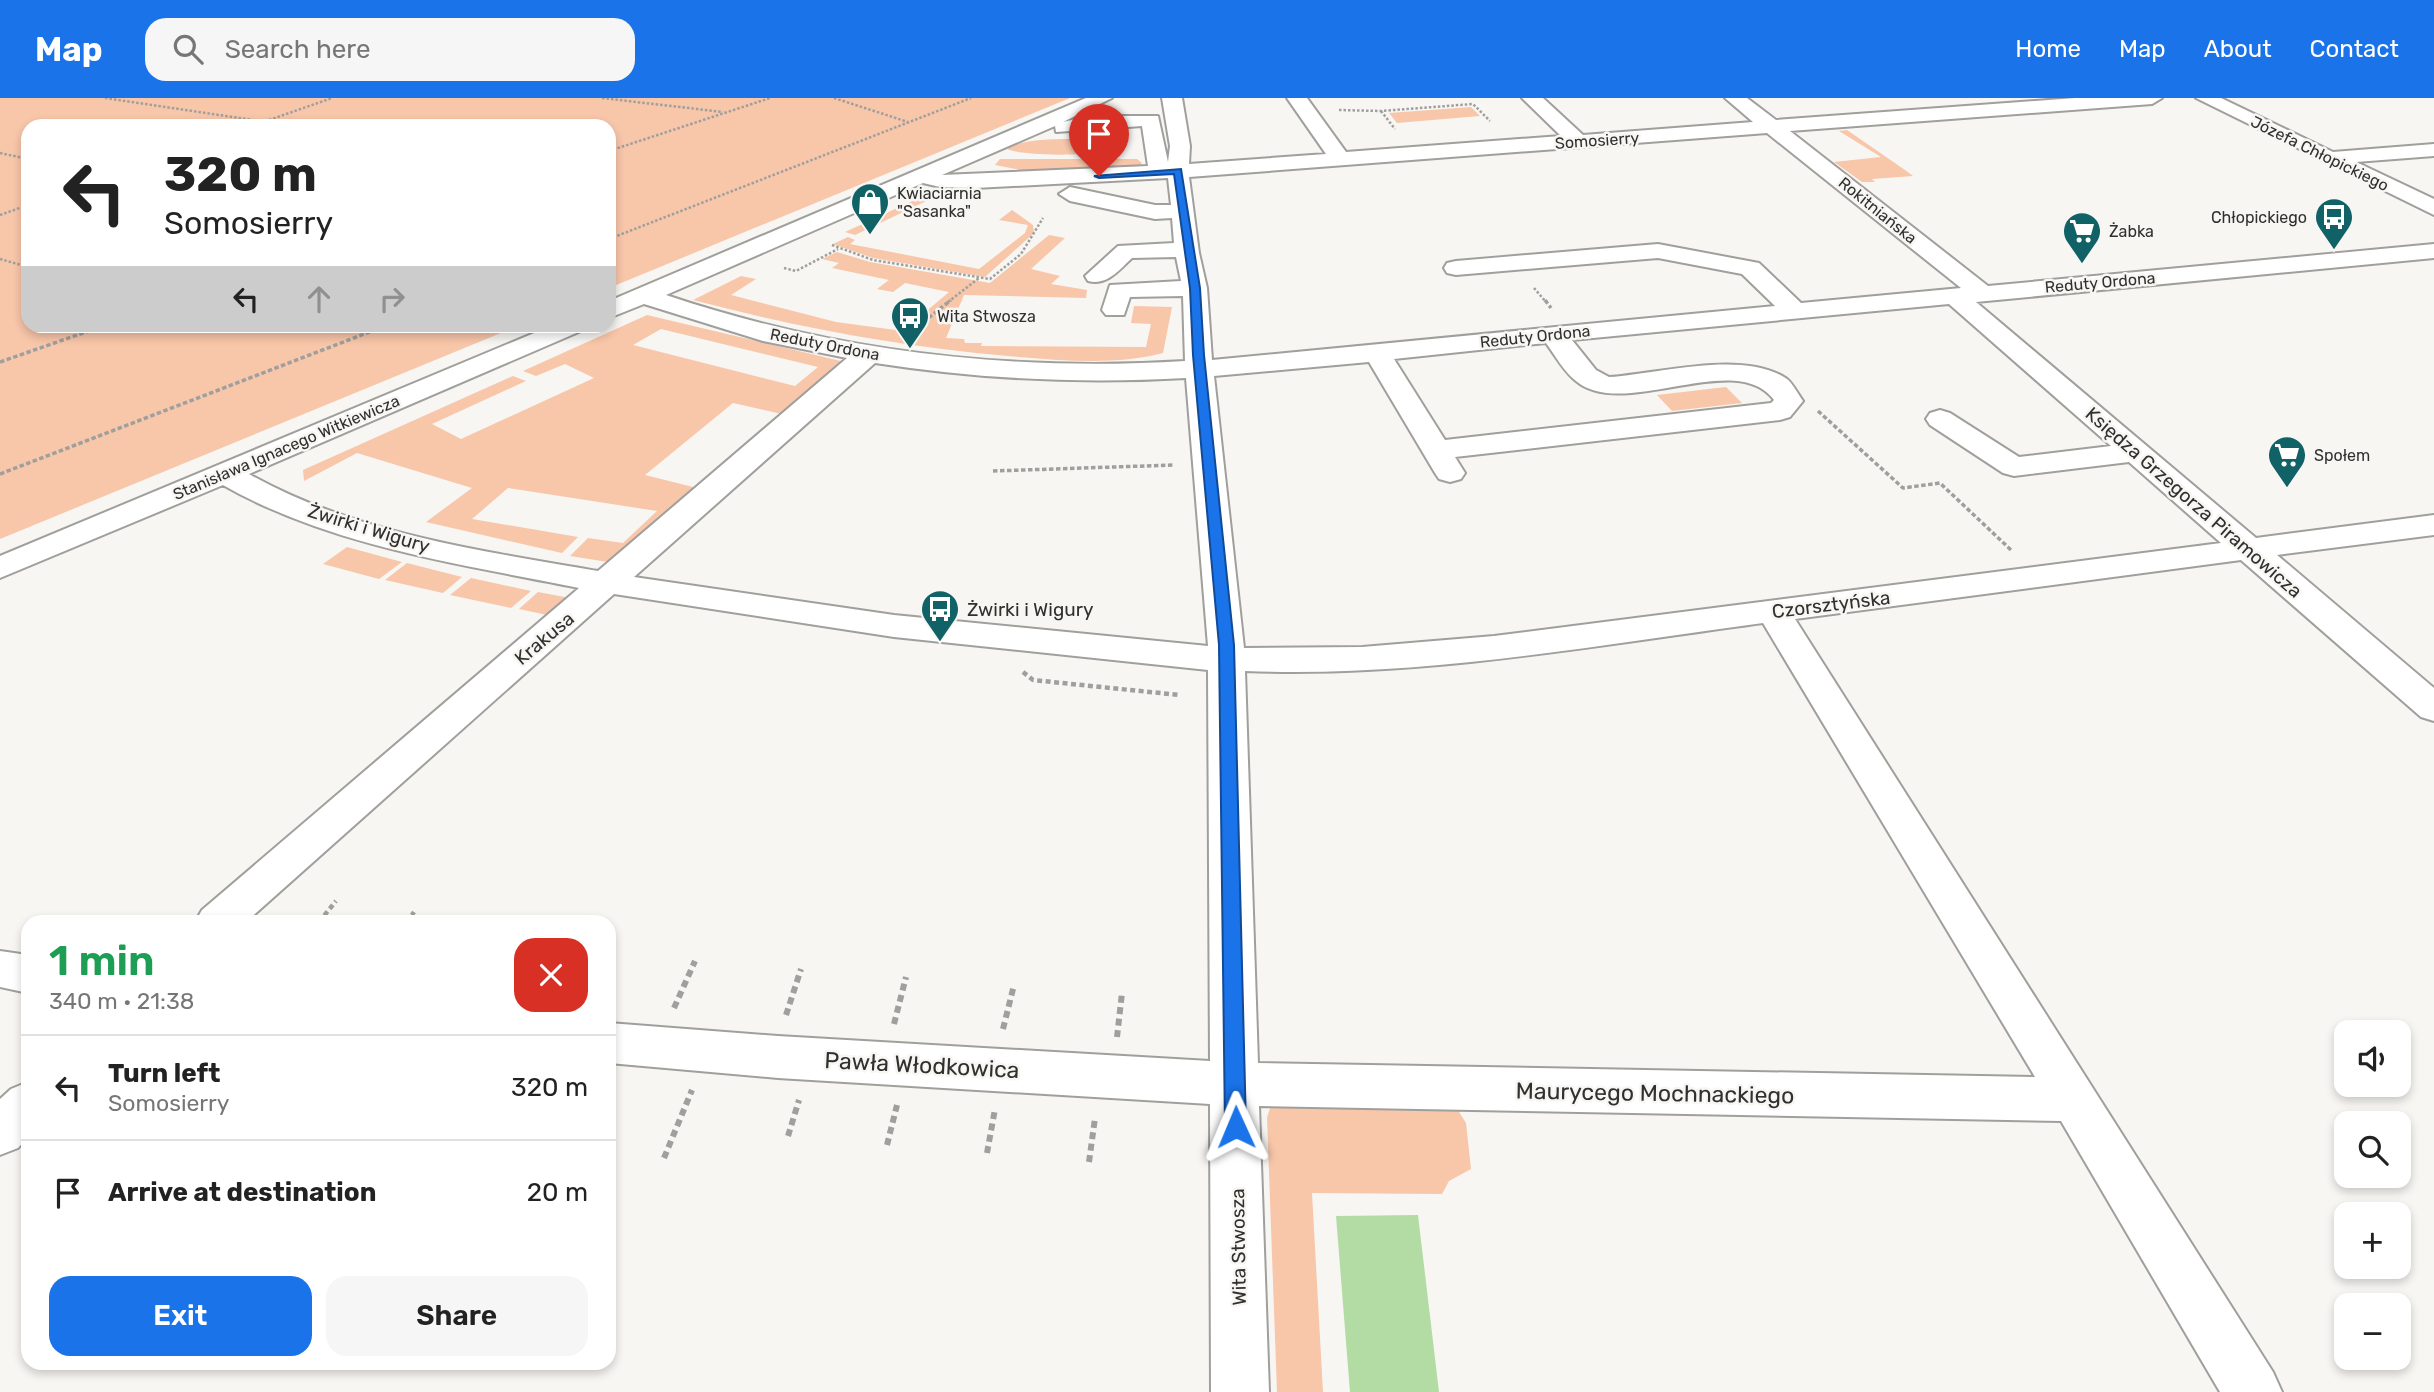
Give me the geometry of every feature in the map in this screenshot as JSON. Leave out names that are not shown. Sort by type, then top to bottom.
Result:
[{"type":"street","points":[[616,307],[981,151],[1046,128],[1102,98]]},
{"type":"street","points":[[1147,98],[1158,146]]},
{"type":"street","name":"Wita Stwosza","points":[[1172,98],[1180,146],[1158,146],[1183,211],[1195,288],[1227,659],[1240,1392]]},
{"type":"street","points":[[1532,98],[1578,141]]},
{"type":"street","name":"Rokitniańska","points":[[1735,98],[1774,127],[1968,295]]},
{"type":"street","name":"Somosierry","points":[[924,176],[964,183],[1041,177],[1158,146],[1340,159],[2152,98]]},
{"type":"street","name":"Józefa Chłopickiego","points":[[2206,98],[2434,208]]},
{"type":"street","points":[[1302,106],[1340,159]]},
{"type":"street","points":[[1046,128],[1158,146]]},
{"type":"street","points":[[1105,154],[1158,146]]},
{"type":"street","points":[[2330,158],[2434,150]]},
{"type":"street","points":[[981,151],[1015,156]]},
{"type":"street","name":"Somosierry","points":[[957,162],[1041,177]]},
{"type":"street","points":[[1070,194],[1155,212],[1183,211]]},
{"type":"street","points":[[1187,250],[1126,251],[1109,292],[1195,288]]},
{"type":"street","points":[[1456,268],[1658,251],[1750,268],[1796,312]]},
{"type":"street","name":"Reduty Ordona","points":[[643,295],[743,328],[875,354],[962,365],[1054,371],[1200,368],[2434,251]]},
{"type":"street","name":"Księdza Grzegorza Piramowicza","points":[[1968,295],[2136,452],[2434,708]]},
{"type":"street","name":"Stanisława Ignacego Witkiewicza","points":[[0,568],[555,333]]},
{"type":"street","points":[[1376,352],[1443,461],[1780,411],[1787,407],[1787,396],[1775,384],[1750,374],[1617,385],[1595,382],[1586,376],[1562,333]]},
{"type":"street","name":"Krakusa","points":[[226,915],[606,583],[875,354]]},
{"type":"street","points":[[1940,419],[2014,467],[2136,452]]},
{"type":"street","name":"Żwirki i Wigury","points":[[225,473],[271,497],[377,532],[488,560],[606,583],[794,614],[901,628],[1227,659]]},
{"type":"street","name":"Czorsztyńska","points":[[1227,659],[1332,660],[1411,656],[2040,578],[2434,525]]},
{"type":"street","points":[[1773,611],[2253,1392]]},
{"type":"street","points":[[0,969],[21,973]]},
{"type":"street","name":"Pawła Włodkowica","points":[[616,1044],[778,1058],[998,1068],[1235,1084]]},
{"type":"street","name":"Maurycego Mochnackiego","points":[[1235,1084],[2075,1099]]},
{"type":"street","points":[[0,1132],[21,1111]]},
{"type":"path","points":[[105,98],[245,119]]},
{"type":"path","points":[[273,119],[332,98]]},
{"type":"path","points":[[602,98],[726,113]]},
{"type":"path","points":[[616,149],[770,98]]},
{"type":"path","points":[[834,98],[908,122]]},
{"type":"path","points":[[616,236],[971,98]]},
{"type":"path","points":[[1302,106],[1381,111],[1473,104],[1490,121]]},
{"type":"path","points":[[1381,111],[1396,130]]},
{"type":"path","points":[[0,153],[21,158]]},
{"type":"path","points":[[0,215],[21,208]]},
{"type":"path","points":[[830,244],[873,260],[990,279],[1021,254],[1043,218]]},
{"type":"path","points":[[784,268],[796,271],[839,248]]},
{"type":"path","points":[[0,259],[21,265]]},
{"type":"path","points":[[1513,263],[1562,333]]},
{"type":"path","points":[[875,354],[980,278]]},
{"type":"path","points":[[0,362],[83,333]]},
{"type":"path","points":[[0,474],[367,333]]},
{"type":"path","points":[[1780,411],[1813,407],[1903,488],[1940,483],[2040,578]]},
{"type":"path","points":[[993,471],[1166,466]]},
{"type":"path","points":[[325,915],[336,901]]},
{"type":"path","points":[[673,1010],[695,961]]},
{"type":"path","points":[[786,1017],[801,969]]},
{"type":"path","points":[[891,1036],[906,977]]},
{"type":"path","points":[[1000,1041],[1014,985]]},
{"type":"path","points":[[1116,1045],[1122,993]]},
{"type":"path","points":[[664,1157],[695,1082]]},
{"type":"path","points":[[788,1136],[803,1088]]},
{"type":"path","points":[[887,1144],[900,1094]]},
{"type":"path","points":[[987,1153],[998,1096]]},
{"type":"path","points":[[1089,1162],[1095,1112]]},
{"type":"shaded area","points":[[0,98],[1070,98],[616,285],[616,119],[21,119],[21,333],[501,333],[0,539]]},
{"type":"shaded area","points":[[1471,107],[1480,116],[1397,123],[1389,113]]},
{"type":"shaded area","points":[[1847,130],[1913,176],[1862,182],[1834,162],[1881,157],[1839,131]]},
{"type":"shaded area","points":[[1039,140],[1107,140],[1117,146],[1109,150],[1063,155],[1007,149]]},
{"type":"shaded area","points":[[1000,159],[1137,159],[1142,163],[1137,168],[1026,171],[995,165]]},
{"type":"shaded area","points":[[943,193],[855,235],[845,232],[921,197]]},
{"type":"shaded area","points":[[1012,210],[1033,225],[1034,233],[985,277],[873,258],[833,244],[848,237],[855,240],[850,244],[979,269],[1025,233],[1028,225],[999,220]]},
{"type":"shaded area","points":[[1049,235],[1065,238],[1031,269],[1060,276],[1051,284],[1087,290],[1086,298],[964,295],[946,338],[964,339],[965,343],[982,343],[981,346],[1146,347],[1151,324],[1131,323],[1134,306],[1172,307],[1163,353],[1125,360],[1086,361],[967,352],[849,335],[693,300],[741,276],[756,279],[731,295],[836,322],[903,331],[949,292],[905,283],[893,292],[877,289],[889,280],[832,268],[839,263],[822,259],[837,252],[870,262],[990,283]]},
{"type":"shaded area","points":[[647,315],[849,363],[786,415],[733,403],[645,475],[697,488],[619,559],[608,562],[570,556],[588,538],[623,543],[657,511],[508,488],[472,519],[578,537],[562,553],[426,522],[472,488],[357,453],[304,481],[303,470],[513,376],[526,381],[432,424],[461,439],[594,378],[565,364],[536,376],[523,371],[607,333],[616,333],[616,329]],"holes":[[[661,329],[818,367],[795,386],[633,345]]]},
{"type":"shaded area","points":[[1726,387],[1742,403],[1672,411],[1657,395]]},
{"type":"shaded area","points":[[347,547],[402,562],[379,579],[323,564]]},
{"type":"shaded area","points":[[407,563],[462,577],[443,593],[385,580]]},
{"type":"shaded area","points":[[471,578],[531,591],[511,608],[450,595]]},
{"type":"shaded area","points":[[538,592],[570,598],[552,616],[519,609]]},
{"type":"shaded area","points":[[1280,1099],[1456,1107],[1466,1123],[1471,1169],[1449,1181],[1442,1194],[1312,1193],[1323,1392],[1277,1392],[1267,1118],[1270,1108]]},
{"type":"shaded area","points":[[1418,1215],[1439,1392],[1350,1392],[1336,1216]]},
{"type":"place","name":"Kwiaciarnia \"Sasanka\"","points":[[870,236]]},
{"type":"place","name":"Chłopickiego","points":[[2334,251]]},
{"type":"place","name":"Żabka","points":[[2082,265]]},
{"type":"place","name":"Wita Stwosza","points":[[910,350]]},
{"type":"place","name":"Społem","points":[[2287,489]]},
{"type":"place","name":"Żwirki i Wigury","points":[[940,643]]},
{"type":"route","points":[[1099,176],[1178,171],[1187,253],[1195,288],[1198,355],[1226,645],[1236,1127]]}]
